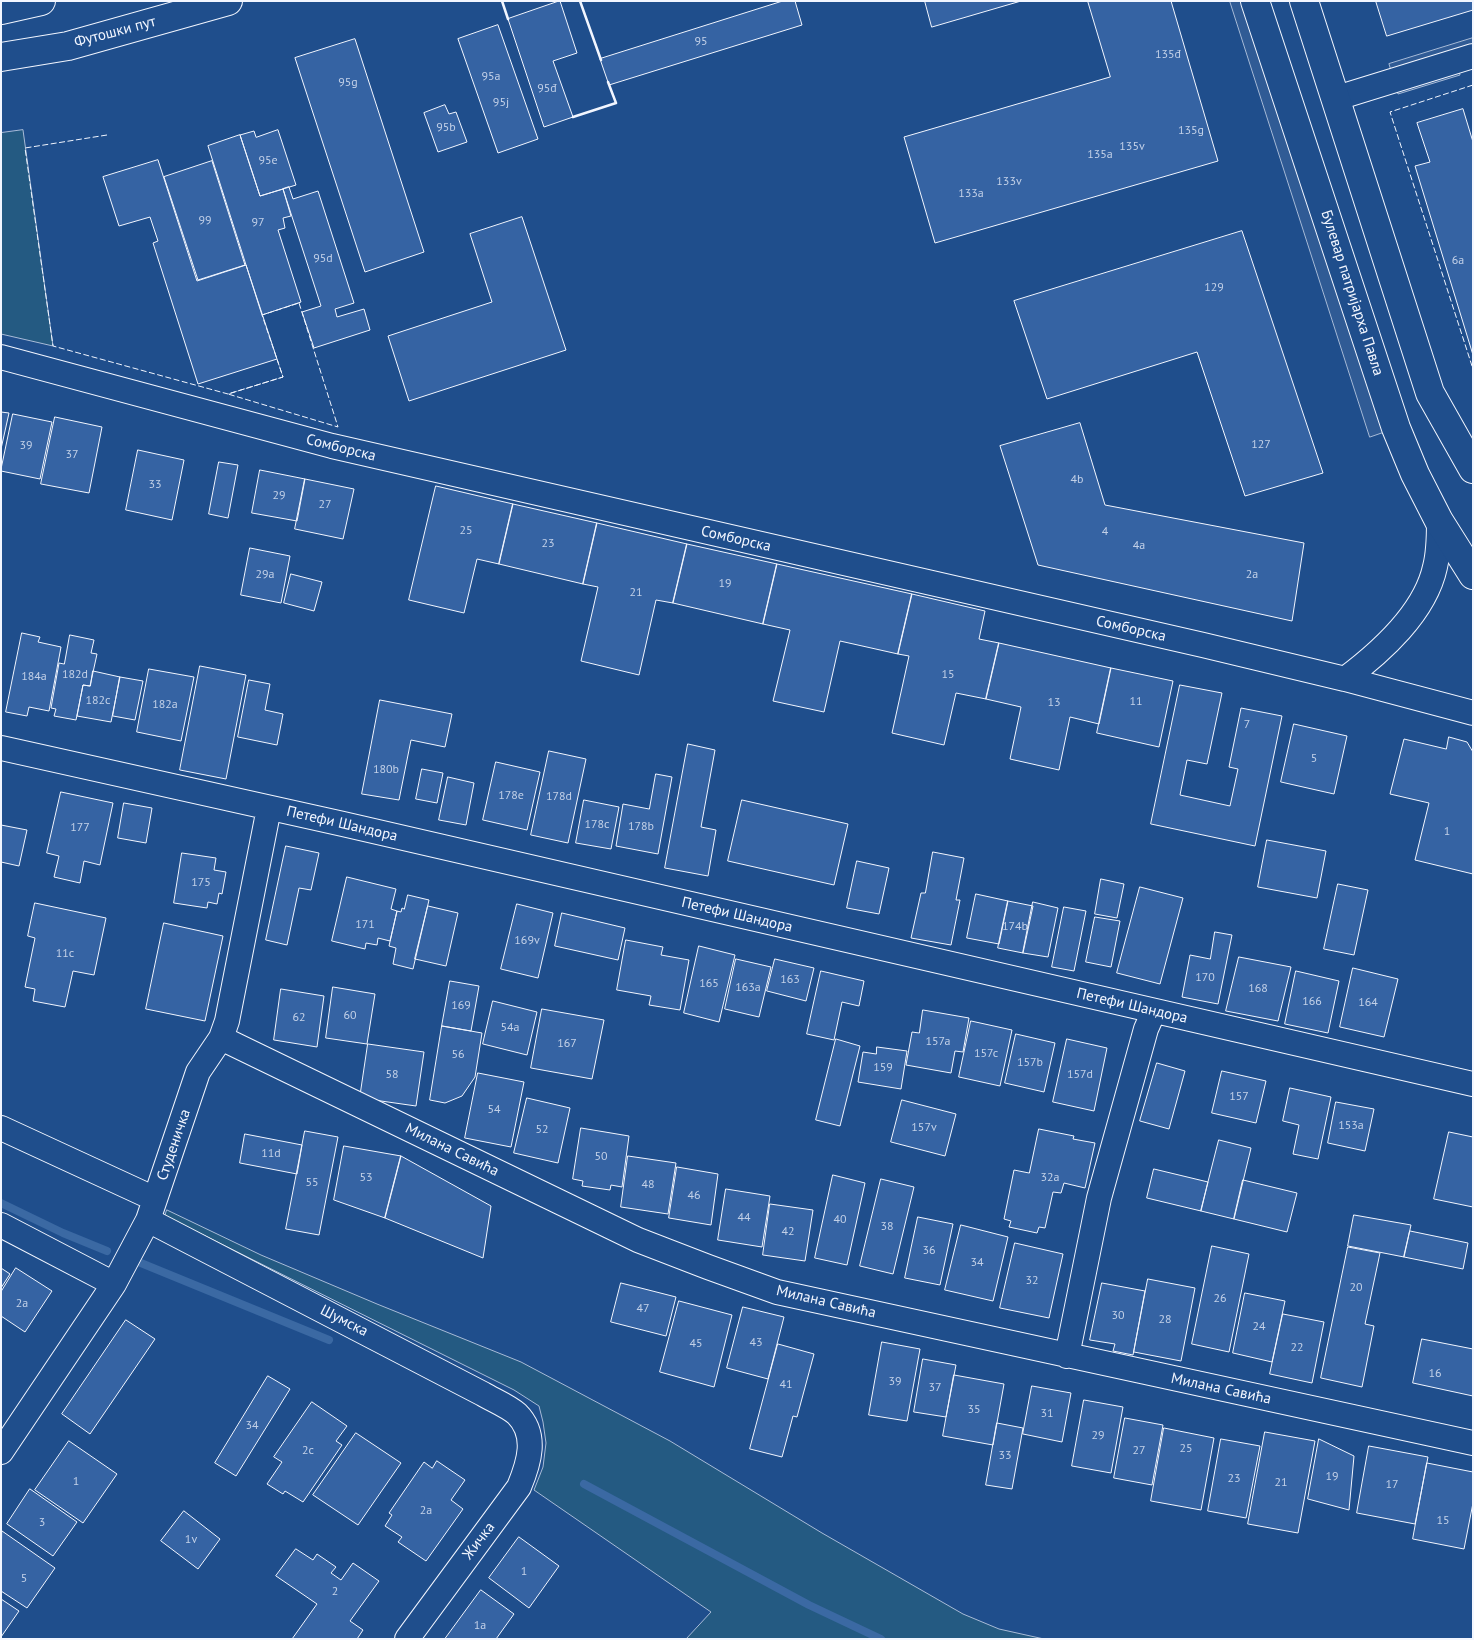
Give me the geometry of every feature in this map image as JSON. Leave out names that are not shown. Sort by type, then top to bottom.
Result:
[{"type":"main road","name":"Футошки пут","points":[[1,57],[68,46],[228,1]]},
{"type":"main road","name":"Булевар патријарха Павла","points":[[1255,1],[1396,428],[1415,474],[1439,521],[1473,575]]},
{"type":"main road","points":[[1304,1],[1337,98],[1430,393],[1473,468]]},
{"type":"street","points":[[1337,98],[1473,56]]},
{"type":"street","name":"Сомборска","points":[[1,357],[332,446],[1345,679],[1473,713]]},
{"type":"street","points":[[1345,679],[1361,667],[1404,625],[1420,605],[1435,568],[1439,521]]},
{"type":"street","name":"Петефи Шандора","points":[[1,748],[1473,1084]]},
{"type":"street","name":"Студеничка","points":[[1,1452],[114,1284],[152,1209],[198,1072],[221,1038],[229,1014],[270,808]]},
{"type":"street","points":[[1067,1356],[1099,1198],[1146,1029],[1154,1011]]},
{"type":"street","name":"Милана Савића","points":[[221,1038],[638,1240],[777,1292],[1473,1443]]},
{"type":"street","name":"Шумска","points":[[1,1128],[152,1209],[483,1394],[517,1414],[530,1435]]},
{"type":"street","points":[[1,1226],[114,1284]]},
{"type":"street","name":"Жичка","points":[[407,1639],[519,1487],[529,1464],[530,1435]]},
{"type":"shaded area","points":[[1230,1],[1255,1],[1396,428],[1370,437]]},
{"type":"shaded area","points":[[1473,38],[1473,56],[1457,61],[1460,75],[1398,94],[1389,64]]},
{"type":"shaded area","points":[[23,130],[53,346],[1,334],[1,133]]},
{"type":"shaded area","points":[[167,1210],[261,1255],[521,1362],[670,1441],[822,1533],[963,1614],[999,1629],[1044,1639],[686,1639],[711,1612],[534,1490],[543,1467],[546,1443],[539,1406],[514,1390],[165,1216]]},
{"type":"building","points":[[560,1],[577,53],[553,61],[573,117],[544,127],[508,19]]},
{"type":"building","points":[[783,1],[795,1],[802,25],[609,85],[600,59]]},
{"type":"building","points":[[925,1],[1021,1],[932,27]]},
{"type":"building","points":[[1088,1],[1171,1],[1218,161],[935,243],[904,137],[1110,77]]},
{"type":"building","points":[[1376,1],[1473,1],[1473,10],[1387,36]]},
{"type":"building","points":[[498,25],[538,139],[498,153],[458,39]]},
{"type":"building","points":[[355,39],[424,252],[365,272],[295,58]]},
{"type":"building","points":[[445,105],[449,114],[456,112],[467,142],[438,152],[424,113]]},
{"type":"building","points":[[1463,109],[1473,142],[1473,355],[1415,166],[1430,162],[1417,123]]},
{"type":"building","points":[[278,130],[296,185],[260,196],[240,135],[254,131],[256,137]]},
{"type":"building","points":[[240,135],[260,196],[283,189],[291,216],[283,218],[285,228],[278,230],[301,302],[262,315],[208,146]]},
{"type":"building","points":[[158,160],[197,281],[246,265],[277,359],[198,384],[153,243],[158,241],[150,217],[119,226],[103,177]]},
{"type":"building","points":[[212,161],[245,265],[198,280],[164,177]]},
{"type":"building","points":[[289,187],[293,199],[318,191],[354,303],[335,309],[337,317],[364,309],[370,330],[314,348],[302,312],[321,306],[283,189]]},
{"type":"building","points":[[522,217],[566,350],[409,401],[388,336],[492,302],[470,234]]},
{"type":"building","points":[[1242,231],[1323,473],[1245,496],[1197,352],[1047,399],[1014,301]]},
{"type":"building","points":[[1,412],[9,413],[1,449]]},
{"type":"building","points":[[13,414],[52,422],[40,479],[1,471]]},
{"type":"building","points":[[55,417],[102,427],[89,493],[41,484]]},
{"type":"building","points":[[1080,423],[1105,505],[1304,543],[1292,621],[1038,565],[1000,446]]},
{"type":"building","points":[[138,450],[184,460],[172,520],[126,510]]},
{"type":"building","points":[[219,462],[238,465],[228,518],[209,514]]},
{"type":"building","points":[[260,470],[305,479],[297,521],[252,513]]},
{"type":"building","points":[[305,479],[354,489],[343,539],[295,529]]},
{"type":"building","points":[[436,486],[513,504],[499,564],[477,559],[464,613],[409,600]]},
{"type":"building","points":[[513,504],[597,523],[583,584],[499,564]]},
{"type":"building","points":[[597,523],[687,544],[673,603],[656,600],[639,675],[581,661],[598,587],[583,584]]},
{"type":"building","points":[[687,544],[777,564],[763,624],[673,603]]},
{"type":"building","points":[[250,548],[290,556],[281,603],[241,595]]},
{"type":"building","points":[[777,564],[912,594],[898,654],[840,641],[824,712],[773,701],[790,630],[763,624]]},
{"type":"building","points":[[291,574],[322,582],[314,611],[284,603]]},
{"type":"building","points":[[912,594],[985,611],[979,639],[999,643],[986,699],[956,693],[944,745],[892,733],[909,656],[898,654]]},
{"type":"building","points":[[22,633],[40,637],[38,642],[61,647],[49,711],[29,707],[27,716],[6,712]]},
{"type":"building","points":[[70,635],[94,640],[91,653],[97,654],[90,686],[83,685],[76,720],[54,716],[56,709],[51,708],[59,663],[64,664]]},
{"type":"building","points":[[999,643],[1111,668],[1099,724],[1070,717],[1059,770],[1010,759],[1021,707],[986,699]]},
{"type":"building","points":[[200,666],[246,675],[226,779],[180,770]]},
{"type":"building","points":[[1111,668],[1173,681],[1159,747],[1097,733]]},
{"type":"building","points":[[149,669],[194,677],[181,741],[137,732]]},
{"type":"building","points":[[93,671],[120,677],[111,722],[77,716],[83,685],[90,686]]},
{"type":"building","points":[[120,677],[143,681],[135,720],[113,716]]},
{"type":"building","points":[[249,680],[270,684],[265,710],[283,714],[277,745],[238,737]]},
{"type":"building","points":[[1180,685],[1222,693],[1207,764],[1187,760],[1180,795],[1230,806],[1238,769],[1229,767],[1241,708],[1282,716],[1255,846],[1151,824]]},
{"type":"building","points":[[380,700],[452,714],[445,747],[411,740],[399,800],[362,794]]},
{"type":"building","points":[[1294,724],[1347,736],[1334,794],[1281,782]]},
{"type":"building","points":[[1449,737],[1467,742],[1473,752],[1473,874],[1415,860],[1429,803],[1390,794],[1404,739],[1446,749]]},
{"type":"building","points":[[688,744],[715,750],[701,827],[716,830],[708,876],[665,868]]},
{"type":"building","points":[[549,751],[586,759],[568,843],[531,835]]},
{"type":"building","points":[[496,762],[540,772],[527,830],[483,820]]},
{"type":"building","points":[[422,769],[443,773],[437,803],[416,799]]},
{"type":"building","points":[[656,774],[672,777],[658,854],[616,846],[623,804],[649,809]]},
{"type":"building","points":[[448,777],[474,783],[466,825],[439,820]]},
{"type":"building","points":[[61,792],[113,803],[100,865],[84,861],[80,883],[54,877],[59,856],[47,853]]},
{"type":"building","points":[[584,800],[619,807],[611,849],[576,843]]},
{"type":"building","points":[[742,800],[848,824],[834,885],[728,861]]},
{"type":"building","points":[[124,803],[152,808],[146,843],[118,838]]},
{"type":"building","points":[[1,825],[27,830],[19,866],[1,862]]},
{"type":"building","points":[[1267,840],[1326,851],[1317,898],[1258,887]]},
{"type":"building","points":[[286,846],[319,853],[311,890],[299,888],[287,945],[266,940]]},
{"type":"building","points":[[933,852],[964,858],[956,900],[960,900],[951,945],[911,938],[921,893],[925,893]]},
{"type":"building","points":[[182,853],[216,858],[214,870],[226,872],[222,894],[219,893],[217,904],[208,902],[207,908],[174,903]]},
{"type":"building","points":[[857,861],[889,868],[879,914],[847,908]]},
{"type":"building","points":[[347,877],[396,889],[391,909],[397,911],[390,941],[378,938],[377,945],[366,943],[365,949],[332,941]]},
{"type":"building","points":[[1101,879],[1124,884],[1117,918],[1095,914]]},
{"type":"building","points":[[1338,884],[1368,890],[1354,955],[1324,949]]},
{"type":"building","points":[[1140,887],[1183,898],[1160,984],[1117,973]]},
{"type":"building","points":[[976,894],[1008,901],[999,944],[967,938]]},
{"type":"building","points":[[408,895],[429,900],[413,969],[393,964],[396,948],[389,946],[397,911],[401,912],[402,908],[404,909]]},
{"type":"building","points":[[1008,901],[1033,906],[1023,953],[998,948]]},
{"type":"building","points":[[1033,902],[1058,908],[1048,957],[1023,953]]},
{"type":"building","points":[[35,903],[106,918],[94,975],[73,971],[65,1007],[33,1001],[35,989],[25,987],[35,938],[28,936]]},
{"type":"building","points":[[517,904],[553,913],[538,978],[501,969]]},
{"type":"building","points":[[428,906],[458,913],[446,966],[415,959]]},
{"type":"building","points":[[1064,907],[1086,911],[1074,971],[1052,967]]},
{"type":"building","points":[[562,913],[625,928],[618,960],[555,946]]},
{"type":"building","points":[[1095,917],[1120,921],[1111,967],[1086,962]]},
{"type":"building","points":[[164,923],[223,936],[205,1021],[146,1009]]},
{"type":"building","points":[[1215,932],[1232,935],[1218,1004],[1182,997],[1190,955],[1210,959]]},
{"type":"building","points":[[626,940],[663,947],[661,955],[689,960],[680,1010],[649,1005],[651,996],[617,990]]},
{"type":"building","points":[[699,946],[735,955],[719,1022],[684,1013]]},
{"type":"building","points":[[1239,957],[1291,967],[1278,1021],[1226,1011]]},
{"type":"building","points":[[736,959],[771,967],[759,1017],[725,1009]]},
{"type":"building","points":[[775,959],[814,968],[806,1001],[767,991]]},
{"type":"building","points":[[1353,968],[1398,979],[1384,1037],[1340,1027]]},
{"type":"building","points":[[821,971],[864,981],[859,1006],[842,1002],[834,1040],[807,1034]]},
{"type":"building","points":[[1296,971],[1339,981],[1328,1033],[1285,1024]]},
{"type":"building","points":[[450,981],[479,986],[471,1031],[442,1026]]},
{"type":"building","points":[[333,987],[375,994],[367,1044],[326,1038]]},
{"type":"building","points":[[281,989],[324,996],[317,1047],[274,1040]]},
{"type":"building","points":[[493,1001],[537,1012],[527,1055],[483,1044]]},
{"type":"building","points":[[542,1009],[604,1020],[592,1079],[531,1068]]},
{"type":"building","points":[[923,1010],[969,1018],[963,1052],[955,1051],[951,1073],[906,1065],[912,1032],[919,1033]]},
{"type":"building","points":[[971,1021],[1012,1030],[1000,1086],[959,1077]]},
{"type":"building","points":[[442,1026],[482,1033],[475,1077],[462,1096],[445,1103],[430,1100]]},
{"type":"building","points":[[1016,1034],[1055,1043],[1044,1092],[1005,1083]]},
{"type":"building","points":[[836,1039],[860,1046],[840,1126],[816,1120]]},
{"type":"building","points":[[1067,1039],[1107,1048],[1094,1111],[1053,1102]]},
{"type":"building","points":[[368,1044],[424,1052],[416,1106],[360,1098]]},
{"type":"building","points":[[877,1047],[907,1051],[901,1089],[858,1082],[863,1052],[876,1054]]},
{"type":"building","points":[[1157,1063],[1185,1071],[1169,1129],[1140,1121]]},
{"type":"building","points":[[1222,1071],[1266,1081],[1256,1123],[1212,1113]]},
{"type":"building","points":[[478,1073],[524,1082],[511,1147],[465,1138]]},
{"type":"building","points":[[1290,1088],[1331,1097],[1318,1159],[1293,1154],[1299,1125],[1283,1121]]},
{"type":"building","points":[[527,1098],[570,1108],[558,1163],[514,1153]]},
{"type":"building","points":[[902,1100],[956,1114],[945,1156],[891,1142]]},
{"type":"building","points":[[1336,1102],[1374,1109],[1365,1151],[1328,1143]]},
{"type":"building","points":[[581,1128],[629,1136],[622,1187],[611,1185],[610,1190],[582,1186],[583,1181],[573,1179]]},
{"type":"building","points":[[1039,1129],[1074,1136],[1073,1139],[1095,1143],[1085,1188],[1064,1183],[1061,1193],[1053,1192],[1045,1228],[1039,1227],[1037,1233],[1009,1227],[1011,1221],[1004,1219],[1014,1170],[1029,1173]]},
{"type":"building","points":[[305,1131],[338,1137],[319,1235],[286,1229]]},
{"type":"building","points":[[1449,1132],[1473,1137],[1473,1207],[1434,1199]]},
{"type":"building","points":[[245,1134],[302,1145],[297,1174],[240,1163]]},
{"type":"building","points":[[1219,1140],[1251,1148],[1234,1219],[1201,1211]]},
{"type":"building","points":[[344,1146],[401,1156],[385,1218],[334,1200]]},
{"type":"building","points":[[401,1156],[491,1206],[483,1258],[385,1218]]},
{"type":"building","points":[[628,1156],[676,1163],[668,1214],[621,1207]]},
{"type":"building","points":[[677,1167],[718,1174],[711,1225],[669,1218]]},
{"type":"building","points":[[1154,1169],[1208,1182],[1201,1211],[1147,1198]]},
{"type":"building","points":[[833,1175],[865,1183],[847,1265],[815,1258]]},
{"type":"building","points":[[881,1179],[914,1187],[893,1274],[860,1266]]},
{"type":"building","points":[[1243,1180],[1297,1193],[1287,1232],[1234,1219]]},
{"type":"building","points":[[726,1189],[770,1196],[762,1247],[718,1240]]},
{"type":"building","points":[[770,1204],[813,1210],[805,1261],[763,1255]]},
{"type":"building","points":[[1354,1215],[1411,1225],[1404,1257],[1348,1246]]},
{"type":"building","points":[[918,1217],[953,1224],[940,1285],[905,1278]]},
{"type":"building","points":[[961,1225],[1008,1237],[993,1301],[945,1290]]},
{"type":"building","points":[[1410,1231],[1468,1243],[1463,1269],[1404,1257]]},
{"type":"building","points":[[1015,1243],[1063,1254],[1049,1318],[1000,1308]]},
{"type":"building","points":[[1212,1246],[1249,1254],[1229,1352],[1192,1344]]},
{"type":"building","points":[[1348,1247],[1380,1253],[1365,1324],[1374,1326],[1362,1387],[1321,1378]]},
{"type":"building","points":[[1,1268],[10,1274],[1,1288]]},
{"type":"building","points":[[16,1268],[52,1291],[25,1332],[1,1316],[1,1292]]},
{"type":"building","points":[[1148,1279],[1195,1288],[1181,1361],[1134,1352]]},
{"type":"building","points":[[621,1283],[676,1297],[666,1336],[611,1322]]},
{"type":"building","points":[[1102,1283],[1145,1291],[1133,1355],[1113,1351],[1115,1344],[1090,1340]]},
{"type":"building","points":[[1245,1293],[1285,1301],[1272,1362],[1233,1353]]},
{"type":"building","points":[[679,1301],[732,1315],[714,1387],[660,1372]]},
{"type":"building","points":[[743,1307],[784,1317],[768,1379],[727,1368]]},
{"type":"building","points":[[1283,1314],[1324,1322],[1312,1383],[1270,1374]]},
{"type":"building","points":[[126,1320],[155,1339],[90,1434],[62,1414]]},
{"type":"building","points":[[1422,1339],[1473,1349],[1473,1396],[1413,1383]]},
{"type":"building","points":[[882,1342],[920,1349],[907,1421],[869,1415]]},
{"type":"building","points":[[778,1344],[814,1354],[797,1417],[793,1416],[782,1457],[750,1449]]},
{"type":"building","points":[[923,1359],[956,1365],[946,1417],[914,1412]]},
{"type":"building","points":[[954,1375],[1004,1384],[993,1445],[943,1436]]},
{"type":"building","points":[[268,1376],[290,1389],[236,1476],[215,1463]]},
{"type":"building","points":[[1032,1386],[1071,1393],[1062,1442],[1023,1434]]},
{"type":"building","points":[[1084,1400],[1123,1407],[1111,1473],[1072,1466]]},
{"type":"building","points":[[312,1402],[347,1426],[336,1441],[342,1445],[303,1502],[285,1491],[283,1494],[267,1484],[282,1462],[274,1457]]},
{"type":"building","points":[[1125,1418],[1163,1425],[1152,1485],[1114,1478]]},
{"type":"building","points":[[997,1423],[1023,1428],[1012,1489],[986,1485]]},
{"type":"building","points":[[1164,1428],[1214,1438],[1201,1510],[1151,1501]]},
{"type":"building","points":[[1265,1432],[1315,1441],[1298,1533],[1248,1524]]},
{"type":"building","points":[[356,1433],[401,1463],[358,1525],[313,1495]]},
{"type":"building","points":[[1221,1439],[1260,1446],[1246,1518],[1208,1511]]},
{"type":"building","points":[[1319,1439],[1354,1456],[1349,1510],[1308,1499]]},
{"type":"building","points":[[69,1441],[117,1474],[83,1523],[35,1490]]},
{"type":"building","points":[[1369,1446],[1428,1457],[1415,1524],[1357,1513]]},
{"type":"building","points":[[437,1461],[465,1480],[451,1500],[463,1509],[426,1561],[398,1542],[402,1537],[385,1526],[392,1515],[389,1513],[424,1462],[432,1468]]},
{"type":"building","points":[[1427,1463],[1473,1472],[1473,1503],[1464,1549],[1413,1539]]},
{"type":"building","points":[[30,1489],[77,1522],[53,1556],[7,1524]]},
{"type":"building","points":[[184,1511],[220,1539],[198,1569],[161,1541]]},
{"type":"building","points":[[2,1531],[55,1568],[27,1608],[1,1591]]},
{"type":"building","points":[[519,1537],[559,1566],[529,1608],[489,1578]]},
{"type":"building","points":[[296,1549],[313,1560],[317,1554],[336,1567],[331,1573],[341,1580],[353,1563],[379,1581],[350,1621],[363,1630],[357,1639],[292,1639],[317,1604],[276,1576]]},
{"type":"building","points":[[481,1590],[514,1614],[496,1639],[445,1639]]},
{"type":"building","points":[[1,1599],[19,1611],[1,1637]]},
{"type":"waterway","points":[[1,1203],[63,1233],[107,1251]]},
{"type":"waterway","points":[[136,1261],[329,1340]]},
{"type":"waterway","points":[[584,1484],[809,1605],[881,1639]]},
{"type":"fence","points":[[1473,85],[1390,112],[1473,369]]},
{"type":"fence","points":[[107,135],[25,148],[53,346],[228,394],[283,377],[277,359]]},
{"type":"fence","points":[[299,303],[338,427],[228,394],[283,377],[262,315],[299,303]]},
{"type":"wall","points":[[502,1],[508,19]]},
{"type":"wall","points":[[580,1],[601,60]]},
{"type":"wall","points":[[573,117],[616,103],[608,82]]}]
